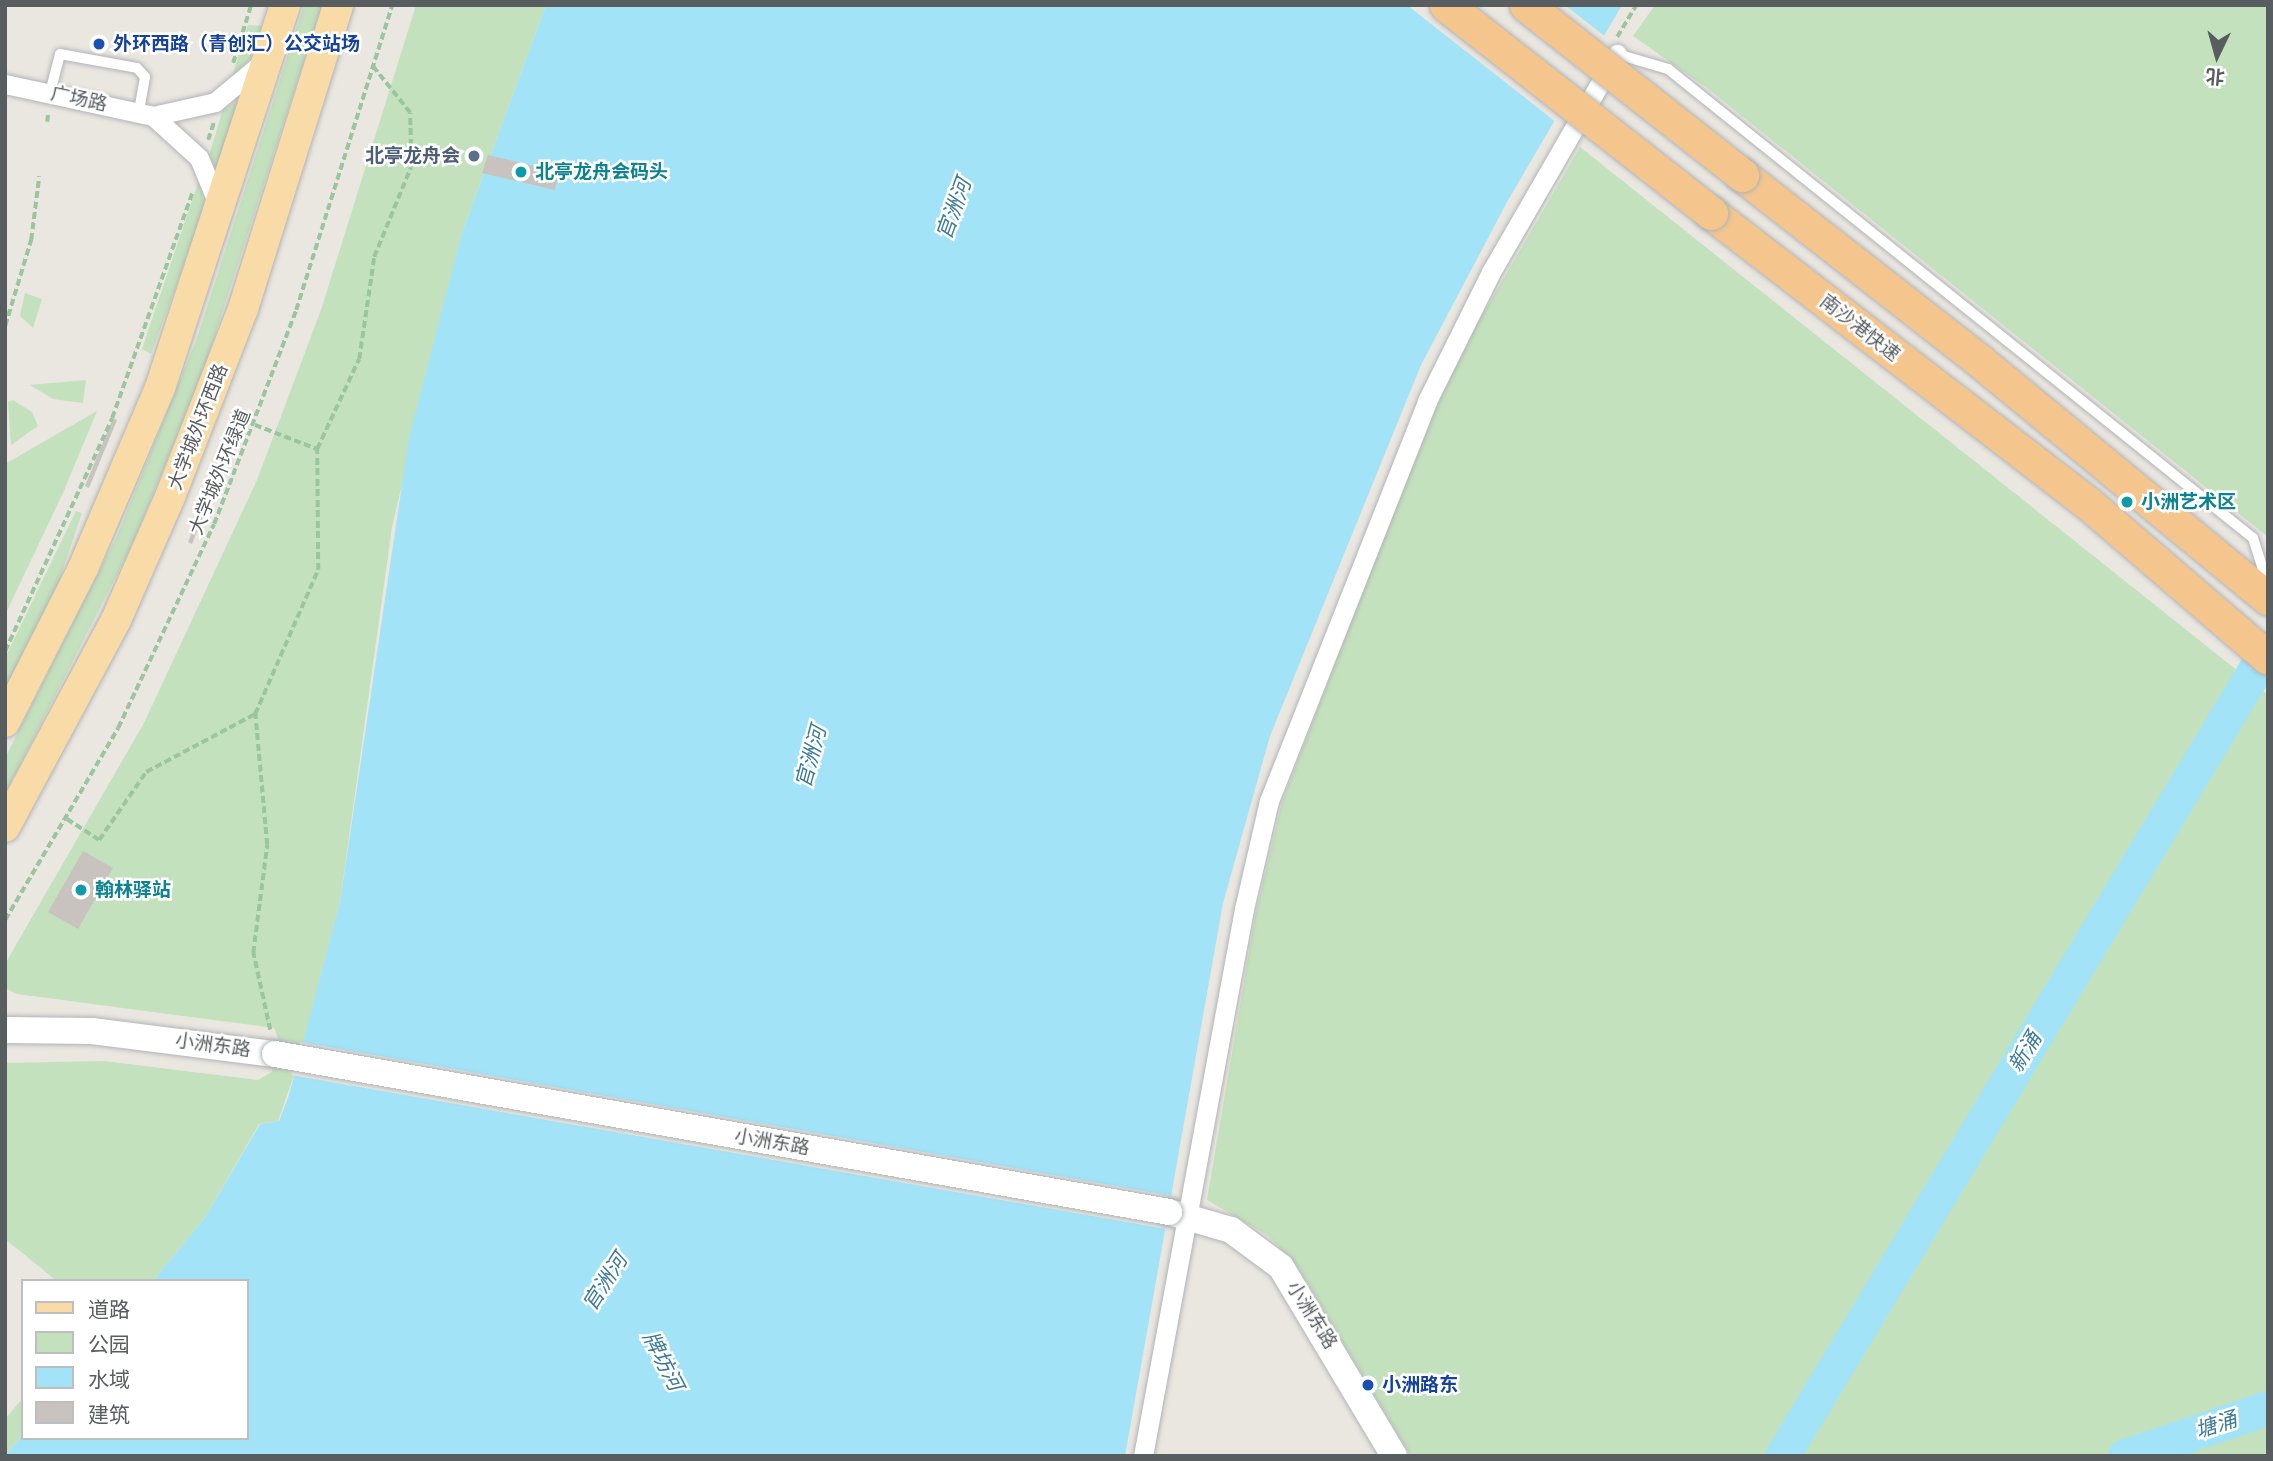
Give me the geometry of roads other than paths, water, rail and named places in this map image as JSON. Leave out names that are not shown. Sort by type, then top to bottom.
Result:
[{"type":"highway","name":"南沙港快速","points":[[1447,5],[2089,504],[2268,659]]},
{"type":"highway","points":[[1526,5],[1981,362],[2268,599]]},
{"type":"main road","points":[[5,722],[119,488],[219,219],[285,5]]},
{"type":"main road","name":"大学城外环西路","points":[[5,827],[116,620],[158,527],[243,309],[338,5]]},
{"type":"main road","name":"小洲东路","points":[[5,1017],[17,1029],[273,1043],[1179,1214],[1244,1237],[1281,1267],[1394,1456]]},
{"type":"street","name":"广场路","points":[[5,84],[146,114],[204,106],[227,96],[271,50]]},
{"type":"street","points":[[1143,1456],[1179,1214],[1269,801],[1427,401],[1491,272],[1617,54]]},
{"type":"street","points":[[146,114],[205,167],[219,219]]},
{"type":"lane","points":[[50,93],[61,54],[137,68],[145,77],[146,114]]},
{"type":"lane","points":[[1617,54],[1668,69],[2253,538],[2268,585]]},
{"type":"water","points":[[546,5],[1622,5],[1507,202],[1421,365],[1270,736],[1223,903],[1125,1456],[5,1456],[21,1437],[21,1440],[248,1440],[248,1279],[155,1279],[206,1216],[260,1124],[279,1121],[289,1095],[340,902],[409,438],[461,236]]},
{"type":"waterway","name":"新涌","points":[[1782,1456],[2268,648]]},
{"type":"waterway","name":"塘涌","points":[[2125,1456],[2268,1408]]},
{"type":"place","name":"外环西路（青创汇）公交站场","points":[[99,44]]},
{"type":"place","name":"北亭龙舟会","points":[[474,156]]},
{"type":"place","name":"北亭龙舟会码头","points":[[521,172]]},
{"type":"place","name":"小洲艺术区","points":[[2127,502]]},
{"type":"place","name":"翰林驿站","points":[[81,890]]},
{"type":"place","name":"小洲路东","points":[[1368,1385]]},
{"type":"water label","name":"官洲河","points":[[954,209]]},
{"type":"water label","name":"官洲河","points":[[811,757]]},
{"type":"water label","name":"官洲河","points":[[605,1282]]},
{"type":"water label","name":"牌坊河","points":[[663,1361]]}]
